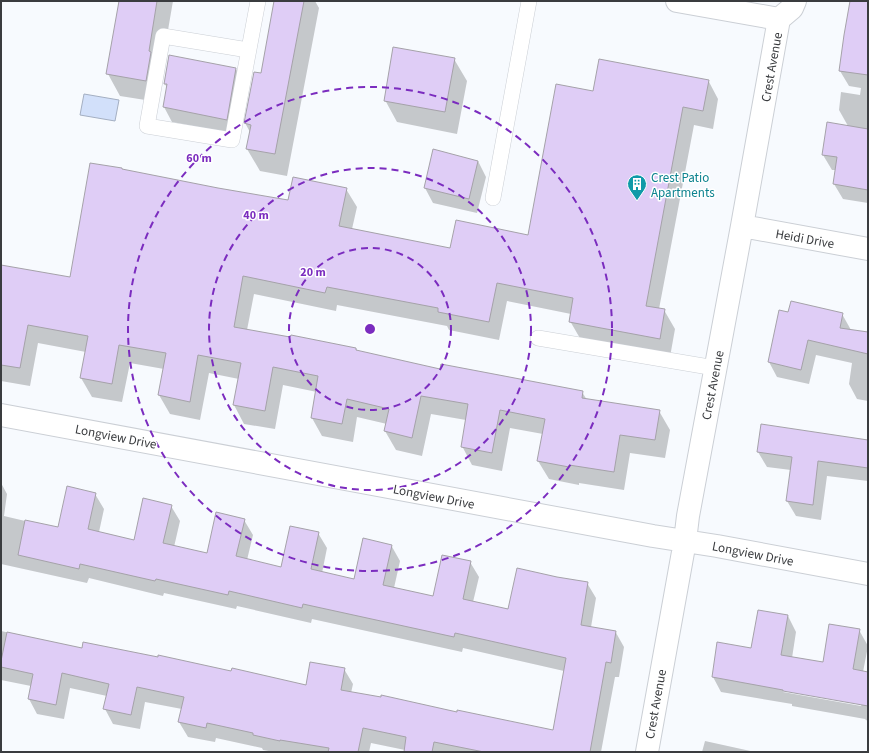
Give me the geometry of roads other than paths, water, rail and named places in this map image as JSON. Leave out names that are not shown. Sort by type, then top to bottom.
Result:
[{"type":"street","points":[[677,1],[774,10]]},
{"type":"street","name":"Crest Avenue","points":[[647,752],[685,541],[688,516],[742,226],[774,10],[792,8],[795,1]]},
{"type":"street","name":"Heidi Drive","points":[[742,226],[868,249]]},
{"type":"street","name":"Longview Drive","points":[[1,415],[653,536],[717,546],[868,574]]},
{"type":"lane","points":[[248,50],[163,36],[147,126],[232,140],[258,1]]},
{"type":"lane","points":[[493,198],[529,1]]},
{"type":"lane","points":[[538,338],[715,368]]},
{"type":"water","points":[[84,94],[119,100],[115,121],[80,115]]},
{"type":"place","name":"Crest Patio Apartments","points":[[637,201]]}]
